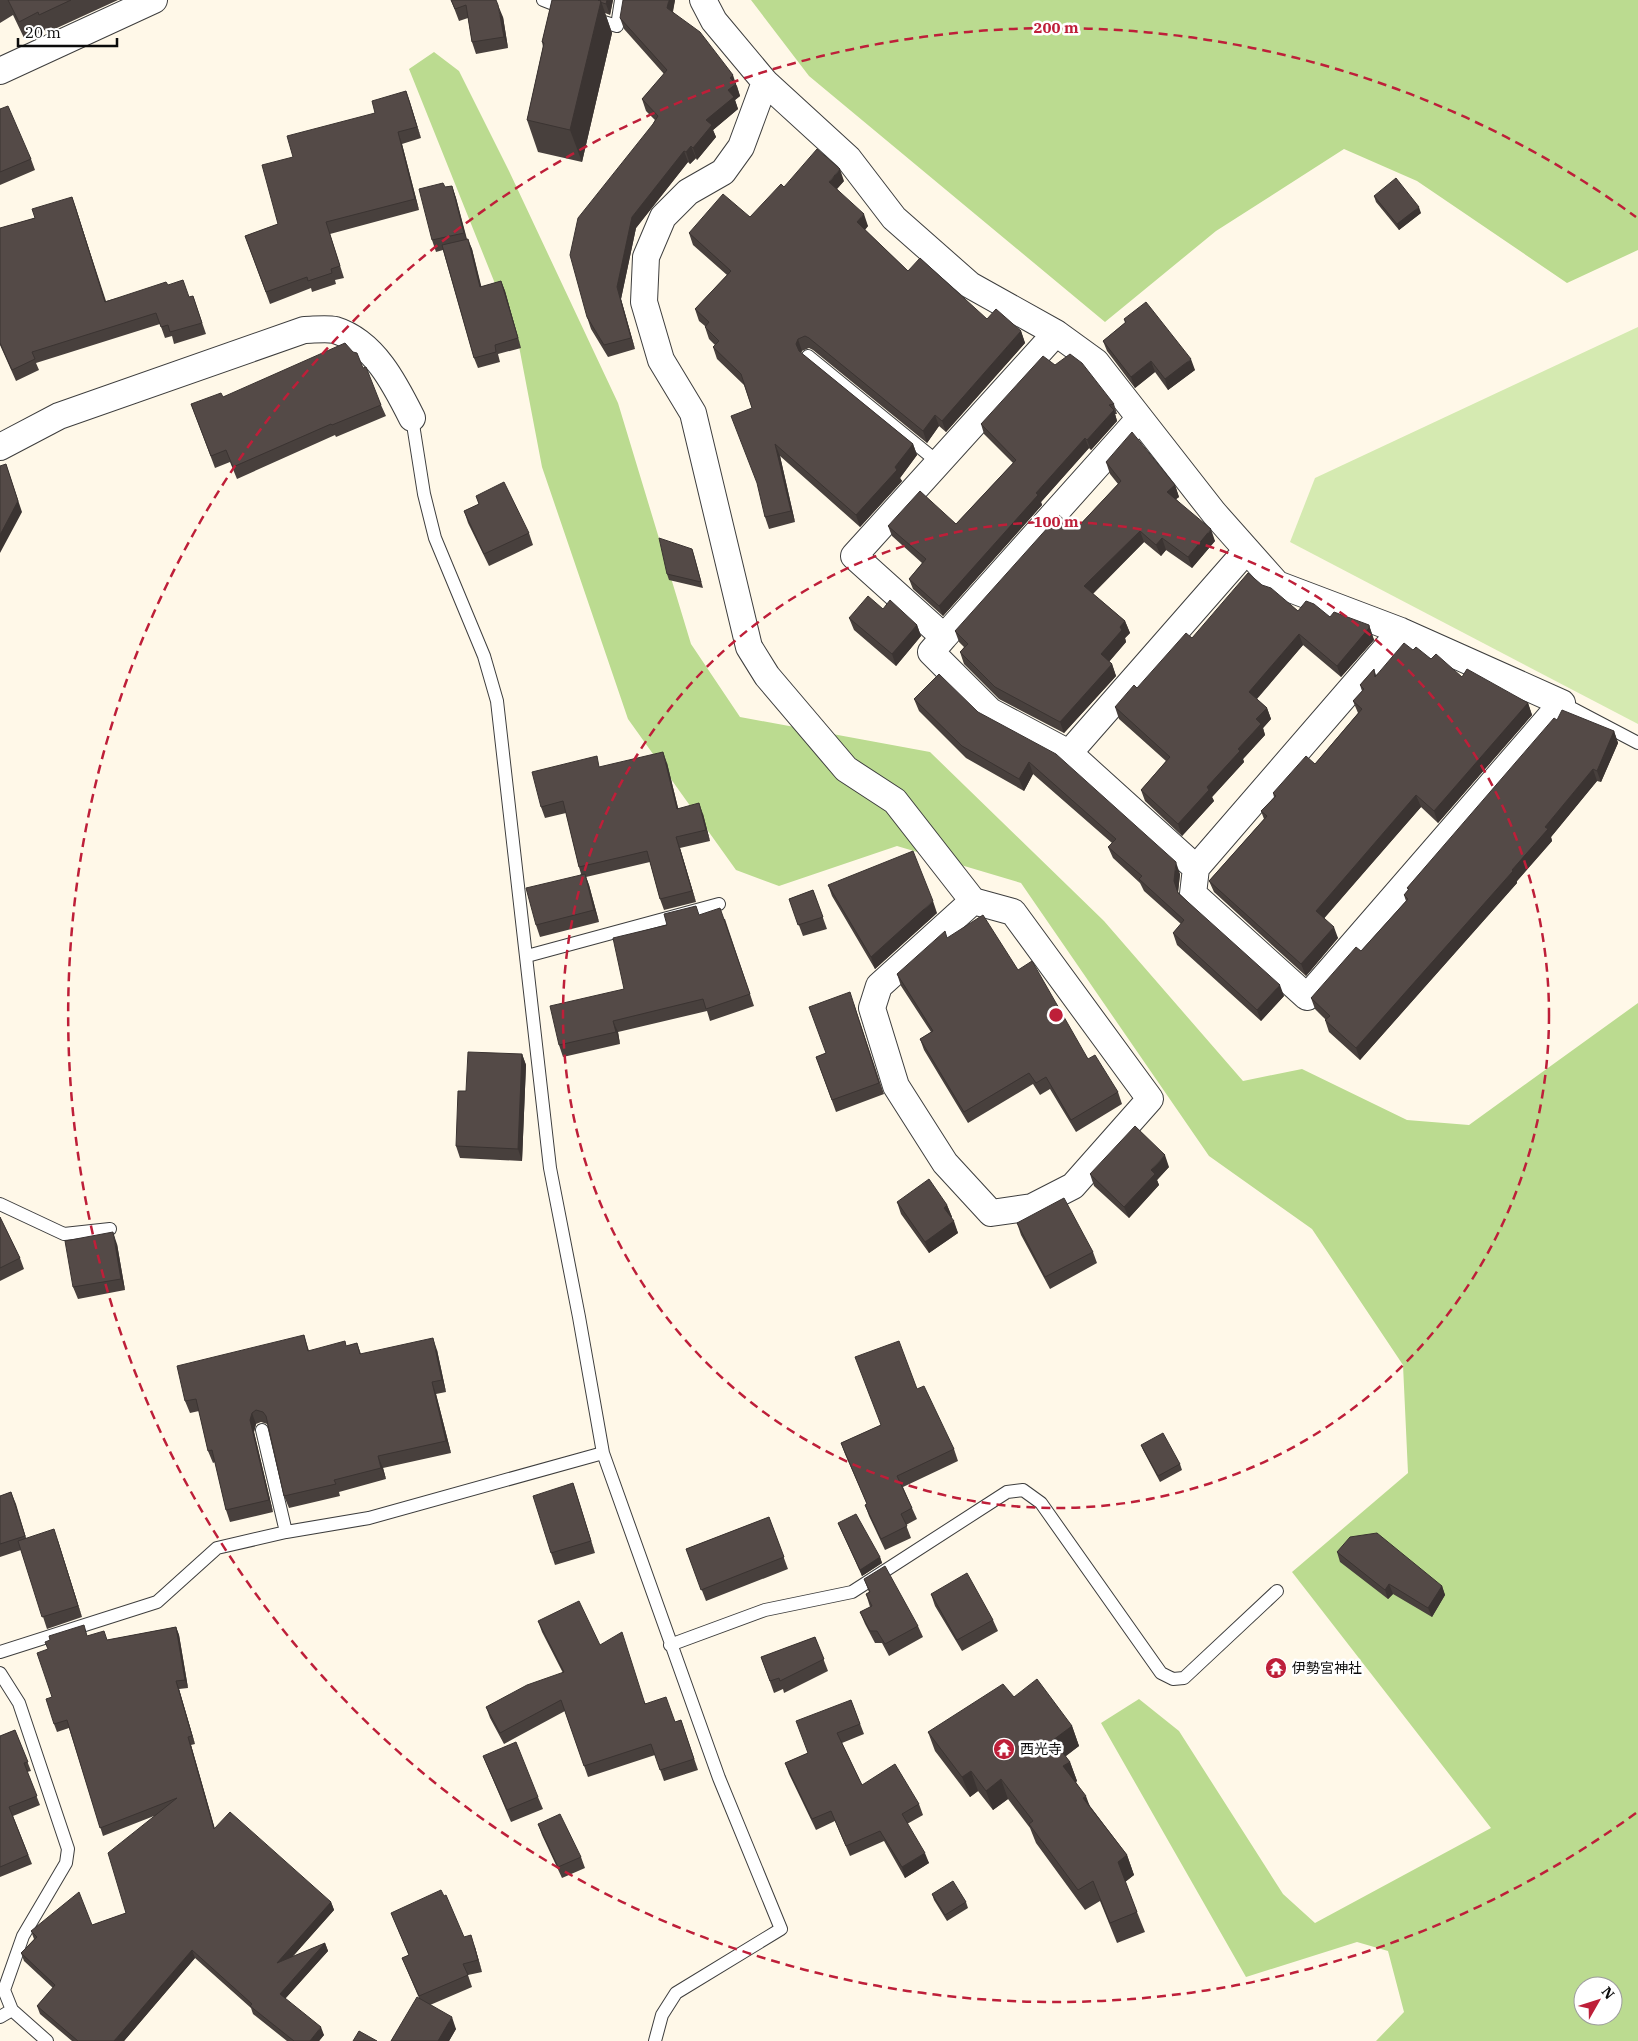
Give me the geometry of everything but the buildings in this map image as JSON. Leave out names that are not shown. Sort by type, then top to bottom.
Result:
[{"type":"street","points":[[0,71],[154,0]]},
{"type":"street","points":[[703,0],[714,21],[765,82],[848,158],[894,218],[970,285],[1056,333],[1096,362],[1139,419],[1246,551],[1277,584],[1401,631],[1562,704],[1307,997],[1193,894],[1196,868],[1401,631]]},
{"type":"street","points":[[765,82],[741,147],[723,172],[688,192],[663,217],[646,257],[644,302],[661,360],[692,413],[749,647],[767,676],[846,769],[896,801],[973,901],[1013,912],[1150,1099],[1073,1186],[1032,1207],[991,1213],[945,1163],[896,1086],[872,1008],[879,986],[973,901]]},
{"type":"street","points":[[0,447],[59,416],[304,330],[334,330],[360,342],[393,381],[412,418]]},
{"type":"street","points":[[944,637],[854,556],[1056,333]]},
{"type":"street","points":[[1139,419],[931,652],[990,711],[1069,753],[1196,868]]},
{"type":"street","points":[[1069,753],[1246,551]]},
{"type":"lane","points":[[543,0],[547,3],[617,26],[621,0]]},
{"type":"lane","points":[[808,356],[939,463]]},
{"type":"lane","points":[[412,418],[424,494],[435,538],[484,656],[497,701],[550,1168],[603,1453],[719,1778],[781,1929],[676,1993],[662,2015],[655,2041]]},
{"type":"lane","points":[[1562,704],[1638,743]]},
{"type":"lane","points":[[527,956],[718,904]]},
{"type":"lane","points":[[0,1204],[64,1234],[110,1229]]},
{"type":"lane","points":[[262,1430],[286,1532]]},
{"type":"lane","points":[[0,1652],[157,1602],[218,1548],[286,1532],[369,1518],[603,1453]]},
{"type":"lane","points":[[670,1645],[765,1610],[852,1592],[1007,1492],[1023,1490],[1041,1503],[1161,1673],[1173,1679],[1184,1678],[1277,1592]]},
{"type":"lane","points":[[0,1673],[18,1703],[68,1849],[66,1864],[23,1936],[4,1990],[12,2010],[47,2041]]},
{"type":"lane","points":[[0,2017],[12,2010]]},
{"type":"green space","points":[[751,0],[1638,0],[1638,250],[1567,283],[1417,181],[1344,149],[1216,231],[1105,322],[809,76]]},
{"type":"green space","points":[[434,52],[459,71],[509,171],[618,403],[691,644],[740,717],[930,752],[1104,921],[1243,1081],[1302,1069],[1407,1120],[1469,1125],[1638,1003],[1638,2041],[1376,2041],[1404,2012],[1388,1951],[1357,1942],[1246,1977],[1101,1723],[1139,1699],[1179,1731],[1283,1894],[1315,1923],[1491,1828],[1292,1572],[1408,1473],[1403,1365],[1312,1229],[1209,1156],[1021,883],[897,846],[779,886],[736,870],[628,719],[542,467],[518,341],[409,69]]},
{"type":"green space","points":[[1638,327],[1638,724],[1290,542],[1315,478]]},
{"type":"place","name":"伊勢宮神社","points":[[1276,1668]]},
{"type":"place","name":"西光寺","points":[[1004,1749]]}]
